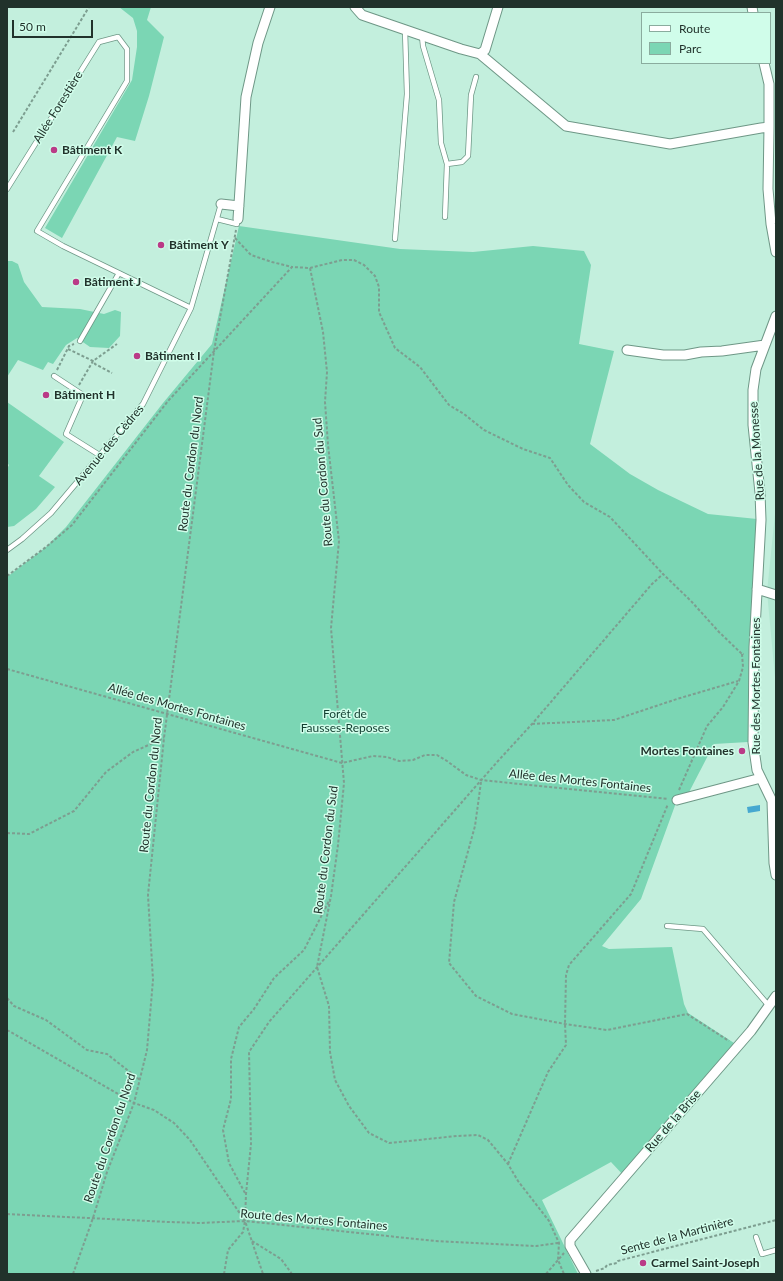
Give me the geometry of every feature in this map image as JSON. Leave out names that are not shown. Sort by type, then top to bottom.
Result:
[{"type":"street","points":[[237,221],[246,97],[258,43],[270,7]]},
{"type":"street","points":[[355,7],[362,15],[480,54],[566,126],[670,144],[769,127]]},
{"type":"street","points":[[480,54],[485,50],[498,7]]},
{"type":"street","points":[[764,64],[768,84],[768,189],[771,224],[776,252]]},
{"type":"street","points":[[221,204],[239,206]]},
{"type":"street","name":"Rue de la Monesse","points":[[757,589],[761,513],[752,425],[753,390],[756,369],[776,316]]},
{"type":"street","points":[[627,350],[663,355],[685,355],[764,345]]},
{"type":"street","points":[[757,589],[776,596]]},
{"type":"street","name":"Rue des Mortes Fontaines","points":[[757,589],[754,647],[753,742],[758,770],[772,801],[776,875]]},
{"type":"street","points":[[673,799],[761,778]]},
{"type":"street","name":"Rue de la Brise","points":[[570,1246],[570,1240],[738,1046],[770,1006],[776,996]]},
{"type":"street","points":[[570,1246],[586,1274]]},
{"type":"lane","points":[[395,239],[407,94],[405,30]]},
{"type":"lane","points":[[422,36],[423,46],[439,100],[441,143],[447,164],[445,217]]},
{"type":"lane","name":"Allée Forestière","points":[[7,190],[98,42],[118,37],[127,49],[127,81],[37,232],[118,272]]},
{"type":"lane","points":[[447,164],[462,162],[468,156],[471,95],[476,78]]},
{"type":"lane","name":"Avenue des Cèdres","points":[[7,550],[22,539],[51,513],[143,404],[191,308],[221,204]]},
{"type":"lane","points":[[217,219],[237,221]]},
{"type":"lane","points":[[80,341],[118,272],[191,308]]},
{"type":"lane","points":[[54,376],[83,394],[66,434],[100,456]]},
{"type":"lane","points":[[666,926],[703,928],[770,1006]]},
{"type":"lane","points":[[756,1237],[762,1254],[776,1250]]},
{"type":"path","points":[[13,132],[89,7]]},
{"type":"path","name":"Route du Cordon du Nord","points":[[73,1274],[93,1218],[107,1172],[134,1103],[147,1050],[153,980],[148,895],[164,738],[214,350],[237,221]]},
{"type":"path","points":[[235,238],[251,255],[292,267],[310,268],[342,260],[354,260],[364,264],[375,276],[379,287],[379,312],[395,348],[420,367],[449,405],[464,414],[484,430],[523,449],[550,458],[568,485],[584,502],[610,517],[663,574],[742,654],[743,667],[739,681],[723,707],[706,726],[679,790],[673,799],[631,894],[569,965],[566,975],[566,1045],[548,1072],[508,1164]]},
{"type":"path","points":[[7,576],[46,547],[72,525],[168,402],[214,350],[247,317],[292,267]]},
{"type":"path","name":"Route du Cordon du Sud","points":[[245,1221],[251,1144],[249,1052],[269,1022],[317,967],[331,896],[344,783],[331,628],[339,540],[328,445],[325,402],[327,372],[323,332],[310,268]]},
{"type":"path","points":[[54,376],[69,346],[80,341]]},
{"type":"path","points":[[76,390],[93,361],[117,344]]},
{"type":"path","points":[[68,349],[93,361],[95,364],[112,373]]},
{"type":"path","points":[[564,1274],[558,1260],[558,1243],[549,1221],[518,1181],[508,1164],[488,1140],[478,1135],[389,1144],[369,1134],[349,1106],[335,1080],[330,1052],[329,1006],[317,967],[532,724],[652,584],[663,574]]},
{"type":"path","points":[[742,654],[747,655],[754,647]]},
{"type":"path","name":"Allée des Mortes Fontaines","points":[[7,669],[342,763]]},
{"type":"path","points":[[532,724],[614,720],[677,699],[739,681]]},
{"type":"path","points":[[7,834],[29,834],[74,811],[106,772],[133,752],[164,738]]},
{"type":"path","points":[[342,763],[373,756],[387,757],[399,761],[414,760],[425,755],[437,756],[447,761],[466,775],[481,780]]},
{"type":"path","points":[[481,780],[475,826],[454,902],[449,963],[476,996],[512,1014],[607,1030],[687,1014],[738,1046]]},
{"type":"path","name":"Allée des Mortes Fontaines","points":[[481,780],[673,799]]},
{"type":"path","points":[[246,1194],[229,1163],[224,1130],[231,1099],[231,1059],[239,1027],[254,1009],[274,978],[304,950],[331,896]]},
{"type":"path","points":[[7,998],[14,1006],[46,1020],[87,1050],[107,1054],[140,1080]]},
{"type":"path","points":[[7,1030],[134,1103],[154,1110],[174,1123],[190,1140],[245,1221],[263,1274]]},
{"type":"path","name":"Route des Mortes Fontaines","points":[[7,1214],[200,1223],[245,1221],[435,1241],[536,1246],[558,1243],[570,1246]]},
{"type":"path","name":"Sente de la Martinière","points":[[586,1274],[605,1268],[607,1265],[617,1263],[618,1261],[776,1220]]},
{"type":"path","points":[[224,1274],[228,1250],[243,1232],[245,1221]]},
{"type":"path","points":[[252,1241],[281,1259],[292,1274]]},
{"type":"path","points":[[546,1274],[558,1260]]},
{"type":"shaded area","points":[[776,504],[776,688],[767,592]]},
{"type":"green space","points":[[119,7],[151,7],[147,20],[164,37],[149,96],[135,141],[117,137],[62,238],[45,228],[132,80],[137,47],[137,31],[133,18]]},
{"type":"green space","name":"Forêt de Fausses-Reposes","points":[[239,226],[400,249],[473,252],[533,246],[584,251],[591,265],[579,344],[614,351],[590,444],[630,474],[658,490],[708,514],[757,519],[749,652],[748,742],[714,744],[687,796],[677,800],[641,899],[602,946],[609,949],[672,947],[684,1004],[688,1013],[734,1043],[625,1177],[611,1162],[542,1200],[578,1274],[7,1274],[7,577],[46,547],[66,527],[163,403],[212,344]]},
{"type":"green space","points":[[7,261],[12,261],[18,264],[24,282],[42,307],[80,309],[104,314],[115,310],[121,312],[120,336],[109,348],[90,347],[77,338],[66,345],[53,364],[48,362],[43,370],[18,360],[7,377]]},
{"type":"green space","points":[[7,402],[64,442],[39,476],[55,487],[36,509],[14,526],[7,527],[7,469],[9,465],[7,463]]},
{"type":"water","points":[[760,805],[760,811],[748,813],[747,807]]},
{"type":"place","name":"Bâtiment K","points":[[54,150]]},
{"type":"place","name":"Bâtiment Y","points":[[161,245]]},
{"type":"place","name":"Bâtiment J","points":[[76,282]]},
{"type":"place","name":"Bâtiment I","points":[[137,356]]},
{"type":"place","name":"Bâtiment H","points":[[46,395]]},
{"type":"place","name":"Mortes Fontaines","points":[[742,751]]},
{"type":"place","name":"Carmel Saint-Joseph","points":[[643,1263]]}]
